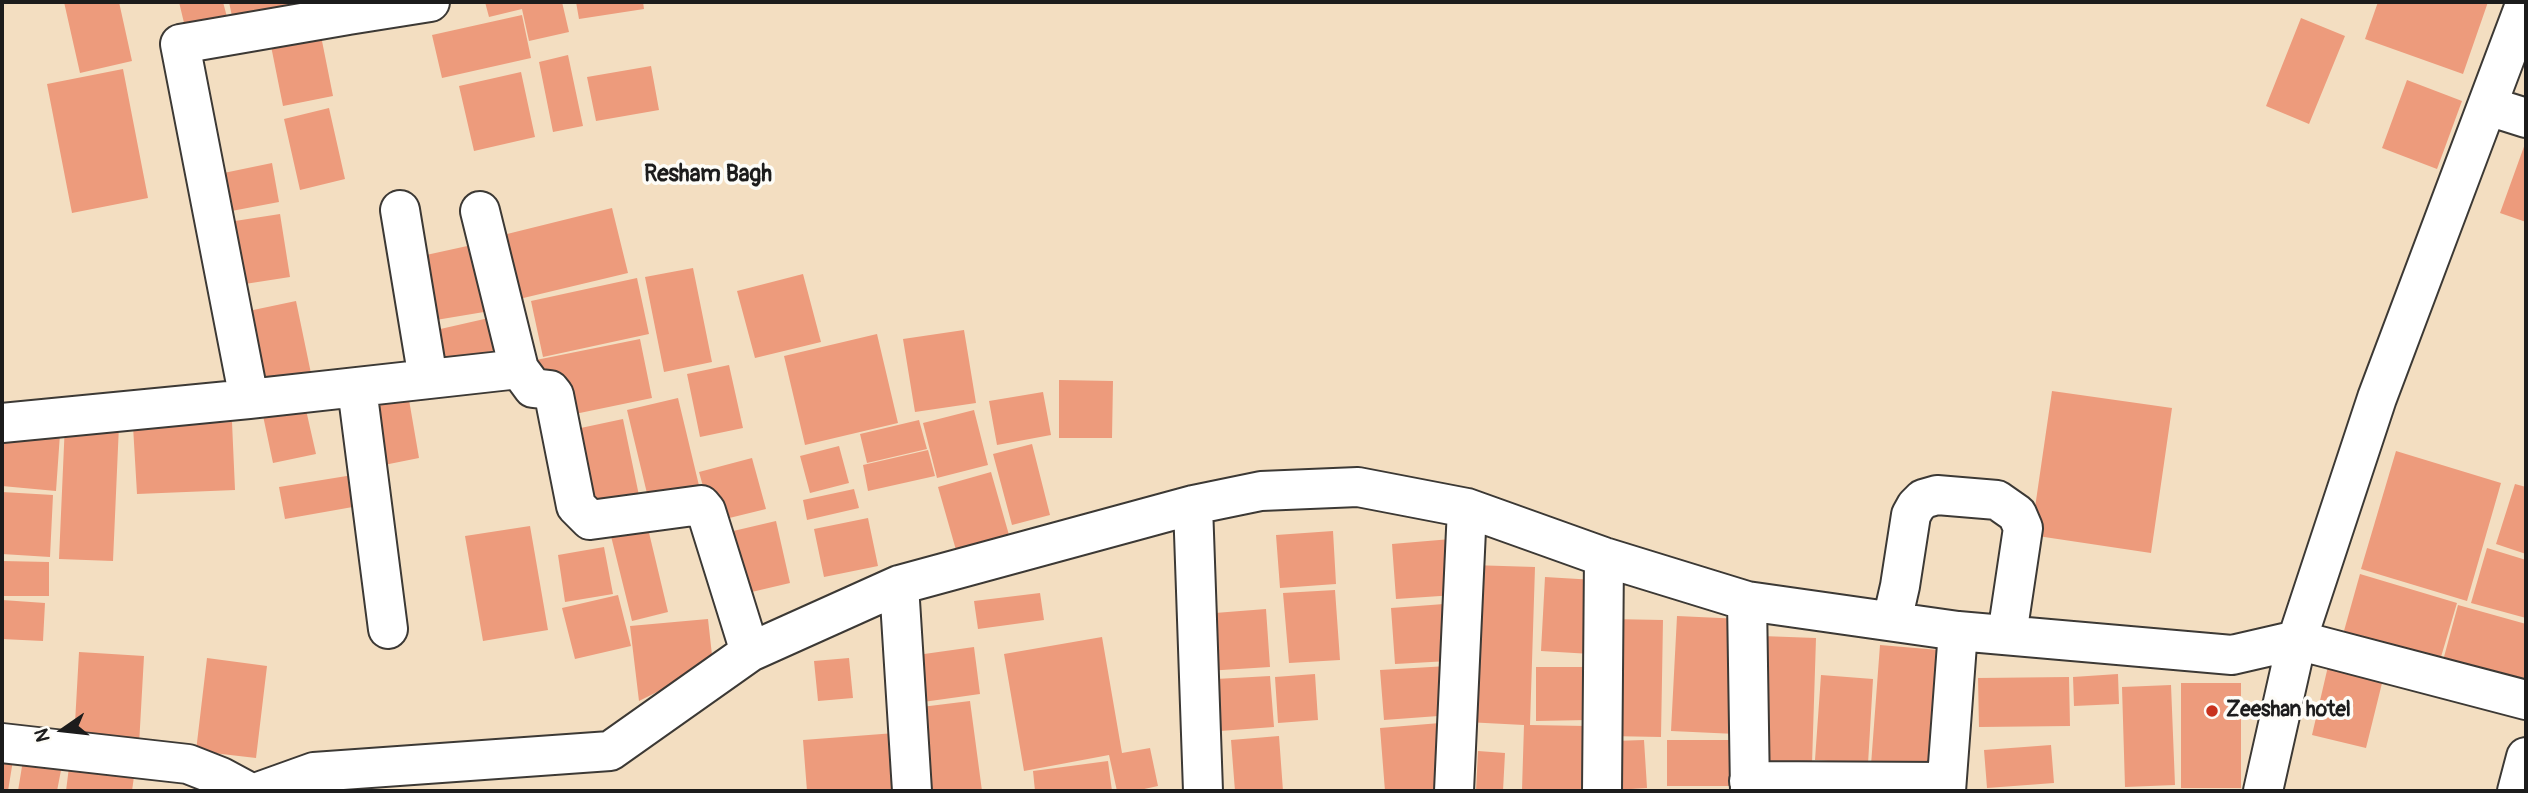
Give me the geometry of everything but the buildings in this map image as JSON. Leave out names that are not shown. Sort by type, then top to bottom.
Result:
[{"type":"street","points":[[249,399],[180,44],[347,8],[430,2]]},
{"type":"street","points":[[2263,791],[2297,640],[2377,398],[2526,2]]},
{"type":"street","points":[[2488,106],[2526,118]]},
{"type":"street","points":[[400,210],[428,379]]},
{"type":"street","points":[[480,211],[519,369],[533,388],[550,390],[554,395],[576,506],[590,520],[701,505],[706,511],[750,652]]},
{"type":"street","points":[[2,423],[519,369]]},
{"type":"street","points":[[357,387],[388,629]]},
{"type":"street","points":[[261,791],[314,772],[610,751],[750,652],[899,584],[1193,505],[1261,491],[1358,487],[1467,508],[1604,557],[1747,601],[1958,631],[2231,655],[2297,640],[2526,700]]},
{"type":"street","points":[[1892,621],[1911,515],[1916,506],[1923,499],[1937,495],[1997,500],[2017,514],[2022,527],[2007,635]]},
{"type":"street","points":[[1193,505],[1203,791]]},
{"type":"street","points":[[1454,791],[1467,508]]},
{"type":"street","points":[[1602,791],[1604,557]]},
{"type":"street","points":[[899,584],[912,791]]},
{"type":"street","points":[[1747,601],[1749,786],[1946,787],[1958,631]]},
{"type":"street","points":[[2,743],[188,764],[247,791]]},
{"type":"street","points":[[2517,791],[2526,757]]},
{"type":"place","name":"Zeeshan hotel","points":[[2212,711]]},
{"type":"district","name":"Resham Bagh","points":[[708,175]]}]
